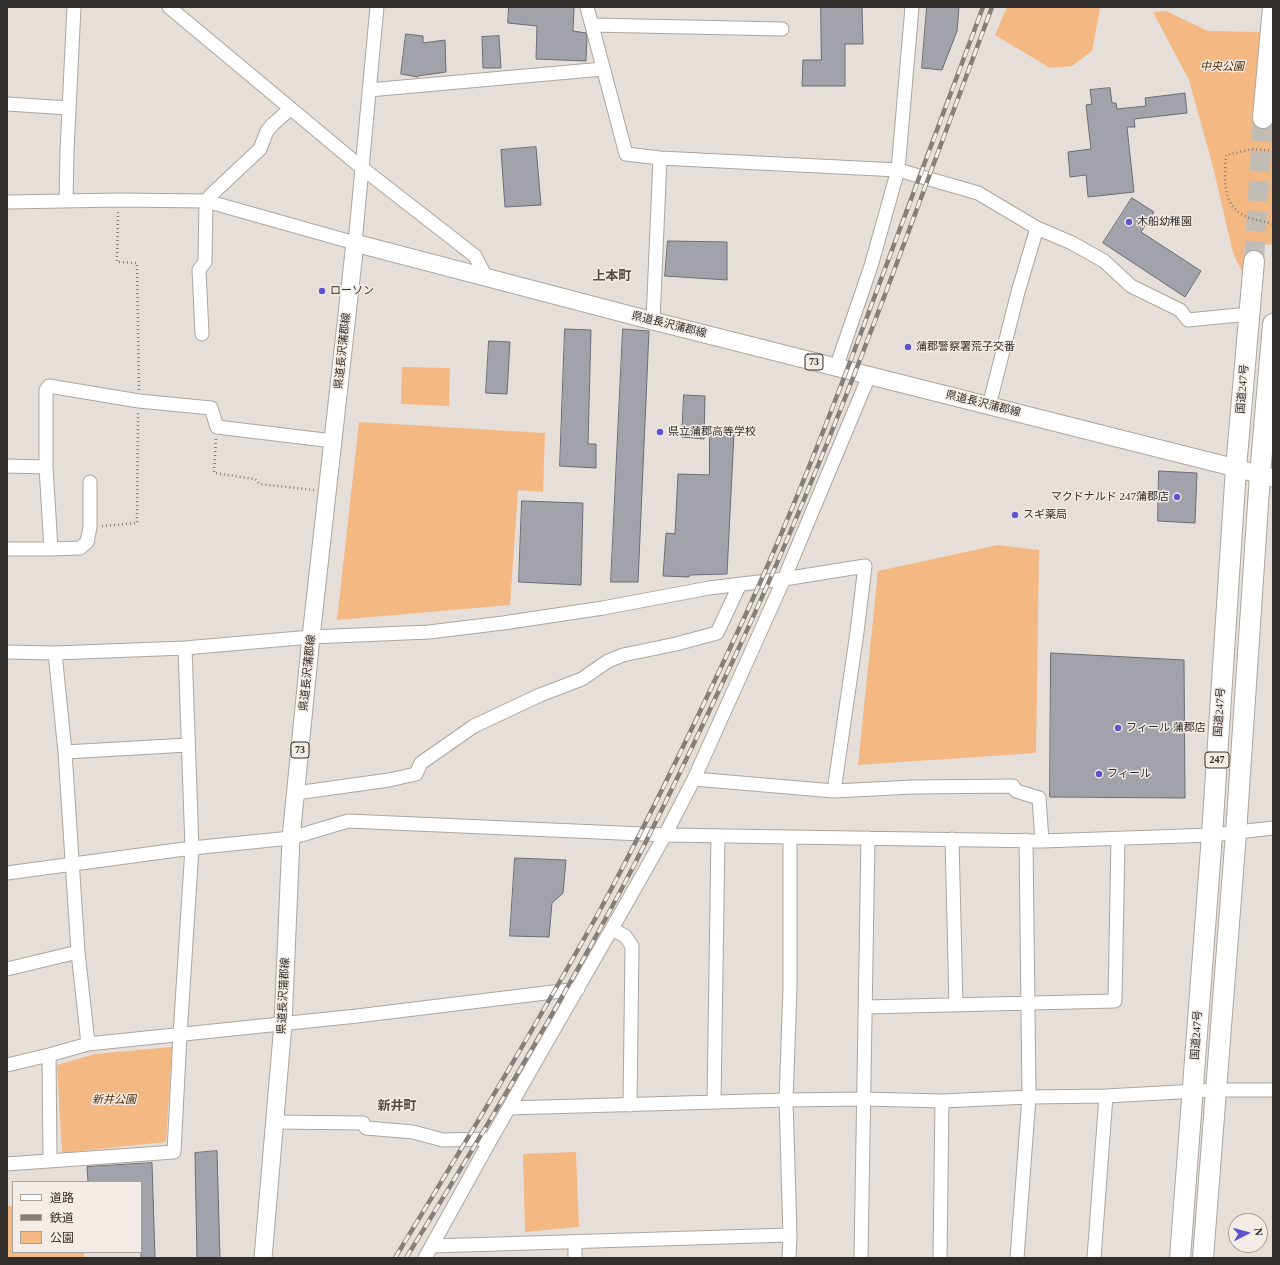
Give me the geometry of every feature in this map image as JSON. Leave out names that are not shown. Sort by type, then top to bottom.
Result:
[{"type":"highway","points":[[1263,118],[1273,7]]},
{"type":"highway","name":"国道247号","points":[[1180,1258],[1212,835],[1236,468],[1254,261]]},
{"type":"highway","name":"国道247号","points":[[1203,1258],[1236,833],[1266,477],[1273,324]]},
{"type":"main road","name":"県道長沢蒲郡線","points":[[263,1258],[283,1024],[292,838],[296,793],[311,637],[355,244],[836,368],[1236,468],[1266,477]]},
{"type":"street","points":[[66,201],[74,7]]},
{"type":"street","points":[[169,7],[362,168],[474,256],[486,277]]},
{"type":"street","points":[[7,202],[118,200],[206,202],[355,244],[377,7]]},
{"type":"street","points":[[587,7],[626,154],[660,158],[898,170],[978,193],[1037,228],[1072,243],[1104,261],[1131,286],[1180,310],[1188,320],[1249,314]]},
{"type":"street","points":[[836,368],[871,266],[898,170],[912,7]]},
{"type":"street","points":[[592,25],[782,29]]},
{"type":"street","points":[[369,90],[603,69]]},
{"type":"street","points":[[7,104],[69,108]]},
{"type":"street","points":[[202,334],[199,270],[205,262],[206,202],[212,194],[260,149],[267,131],[290,109]]},
{"type":"street","points":[[653,321],[660,158]]},
{"type":"street","points":[[989,406],[1018,292],[1037,228]]},
{"type":"street","points":[[424,1258],[665,835],[694,779],[784,578],[869,376]]},
{"type":"street","points":[[51,549],[46,467],[46,390],[49,386],[139,401],[211,408],[217,427],[333,441]]},
{"type":"street","points":[[7,466],[46,467]]},
{"type":"street","points":[[7,549],[80,548],[87,542],[90,527],[90,482]]},
{"type":"street","points":[[7,652],[55,653],[185,648],[311,637],[429,632],[503,623],[595,609],[709,588],[865,566],[834,791]]},
{"type":"street","points":[[296,793],[389,780],[416,774],[421,763],[474,726],[540,695],[582,679],[608,661],[623,655],[676,644],[717,633],[740,584]]},
{"type":"street","points":[[7,1164],[174,1152],[192,848],[185,648]]},
{"type":"street","points":[[55,653],[65,752],[78,952],[88,1044]]},
{"type":"street","points":[[65,752],[188,745]]},
{"type":"street","points":[[694,779],[834,791],[1013,786],[1016,791],[1039,798],[1042,841]]},
{"type":"street","points":[[7,872],[72,865],[192,848],[292,838],[348,821],[665,835],[1042,841],[1212,835],[1236,833],[1273,825]]},
{"type":"street","points":[[714,1102],[718,836]]},
{"type":"street","points":[[789,1258],[790,1235],[786,1100],[790,988],[790,837]]},
{"type":"street","points":[[861,1258],[868,838]]},
{"type":"street","points":[[866,1007],[1115,1001],[1118,839]]},
{"type":"street","points":[[952,840],[956,1005]]},
{"type":"street","points":[[1017,1258],[1029,1097],[1026,840]]},
{"type":"street","points":[[612,929],[625,936],[632,946],[630,1105]]},
{"type":"street","points":[[7,969],[78,952]]},
{"type":"street","points":[[7,1065],[88,1044],[357,1016],[578,989]]},
{"type":"street","points":[[49,1055],[50,1160]]},
{"type":"street","points":[[509,1108],[786,1100],[864,1099],[942,1101],[1029,1097],[1106,1096],[1216,1090],[1273,1090]]},
{"type":"street","points":[[1094,1258],[1106,1096]]},
{"type":"street","points":[[940,1258],[942,1101]]},
{"type":"street","points":[[274,1122],[363,1123],[366,1128],[413,1132],[443,1140],[491,1139]]},
{"type":"street","points":[[432,1246],[790,1235]]},
{"type":"street","points":[[575,1242],[575,1258]]},
{"type":"path","points":[[1273,151],[1253,149],[1226,154],[1225,187],[1233,208],[1243,215],[1273,224]]},
{"type":"path","points":[[90,527],[137,523],[139,401],[137,263],[117,262],[118,200]]},
{"type":"path","points":[[217,427],[214,473],[255,479],[260,484],[327,491]]},
{"type":"green space","points":[[1007,7],[1098,7],[1100,9],[1092,51],[1072,66],[1050,68],[995,35]]},
{"type":"green space","name":"中央公園","points":[[1166,11],[1208,31],[1261,32],[1252,119],[1273,122],[1273,245],[1245,242],[1243,274],[1233,253],[1213,167],[1189,80],[1153,12]]},
{"type":"green space","points":[[402,367],[450,368],[449,406],[401,404]]},
{"type":"green space","points":[[359,422],[545,433],[543,492],[518,490],[510,605],[337,620]]},
{"type":"green space","points":[[998,545],[1039,550],[1036,753],[858,765],[878,571]]},
{"type":"green space","name":"新井公園","points":[[172,1047],[166,1142],[62,1153],[57,1065],[95,1054]]},
{"type":"green space","points":[[576,1152],[579,1227],[525,1232],[523,1154]]},
{"type":"green space","points":[[7,1206],[12,1206],[12,1253],[84,1253],[84,1258],[7,1258]]},
{"type":"building","points":[[509,7],[574,7],[573,31],[586,33],[586,61],[536,59],[537,26],[508,23]]},
{"type":"building","points":[[821,7],[862,7],[863,44],[845,44],[845,86],[802,86],[803,60],[821,60]]},
{"type":"building","points":[[927,7],[959,7],[957,31],[942,70],[922,68]]},
{"type":"building","points":[[406,34],[423,36],[423,43],[445,40],[446,72],[418,77],[401,74]]},
{"type":"building","points":[[499,36],[501,68],[483,68],[482,37]]},
{"type":"building","points":[[1110,88],[1112,103],[1116,103],[1117,109],[1146,106],[1145,98],[1185,93],[1187,113],[1134,119],[1135,127],[1127,127],[1134,192],[1088,197],[1086,175],[1070,177],[1068,152],[1091,149],[1086,105],[1092,104],[1090,90]]},
{"type":"building","points":[[536,147],[541,205],[505,207],[501,150]]},
{"type":"building","points":[[1132,198],[1154,212],[1141,232],[1201,271],[1185,297],[1103,243]]},
{"type":"building","points":[[668,241],[727,242],[727,280],[665,276]]},
{"type":"building","points":[[565,329],[591,330],[588,444],[596,444],[596,468],[560,466]]},
{"type":"building","points":[[623,329],[649,331],[638,582],[611,582]]},
{"type":"building","points":[[489,341],[510,342],[507,394],[486,393]]},
{"type":"building","points":[[684,395],[705,396],[704,439],[682,437]]},
{"type":"building","points":[[710,432],[734,433],[727,574],[690,575],[689,577],[663,576],[666,533],[675,534],[678,474],[709,475]]},
{"type":"building","name":"マクドナルド 247蒲郡店","points":[[1159,471],[1197,473],[1195,523],[1158,521]]},
{"type":"building","points":[[522,501],[583,503],[581,585],[519,582]]},
{"type":"building","name":"フィール 蒲郡店","points":[[1051,653],[1184,660],[1185,798],[1050,797]]},
{"type":"building","points":[[515,858],[566,860],[563,893],[552,903],[549,937],[510,936]]},
{"type":"building","points":[[217,1151],[220,1258],[197,1258],[195,1153]]},
{"type":"building","points":[[152,1163],[155,1258],[141,1258],[142,1181],[88,1181],[87,1167]]},
{"type":"tunnel","points":[[1254,261],[1263,118]]},
{"type":"railway","points":[[395,1258],[525,1042],[600,910],[657,801],[728,653],[782,532],[834,404],[983,7]]},
{"type":"railway","points":[[406,1258],[521,1067],[604,922],[684,764],[758,607],[839,414],[992,7]]},
{"type":"place","name":"木船幼稚園","points":[[1129,222]]},
{"type":"place","name":"ローソン","points":[[322,291]]},
{"type":"place","name":"蒲郡警察署荒子交番","points":[[908,347]]},
{"type":"place","name":"県立蒲郡高等学校","points":[[660,432]]},
{"type":"place","name":"マクドナルド 247蒲郡店","points":[[1177,497]]},
{"type":"place","name":"スギ薬局","points":[[1015,515]]},
{"type":"place","name":"フィール 蒲郡店","points":[[1118,728]]},
{"type":"place","name":"フィール","points":[[1099,774]]},
{"type":"district","name":"上本町","points":[[612,277]]},
{"type":"district","name":"新井町","points":[[397,1107]]}]
